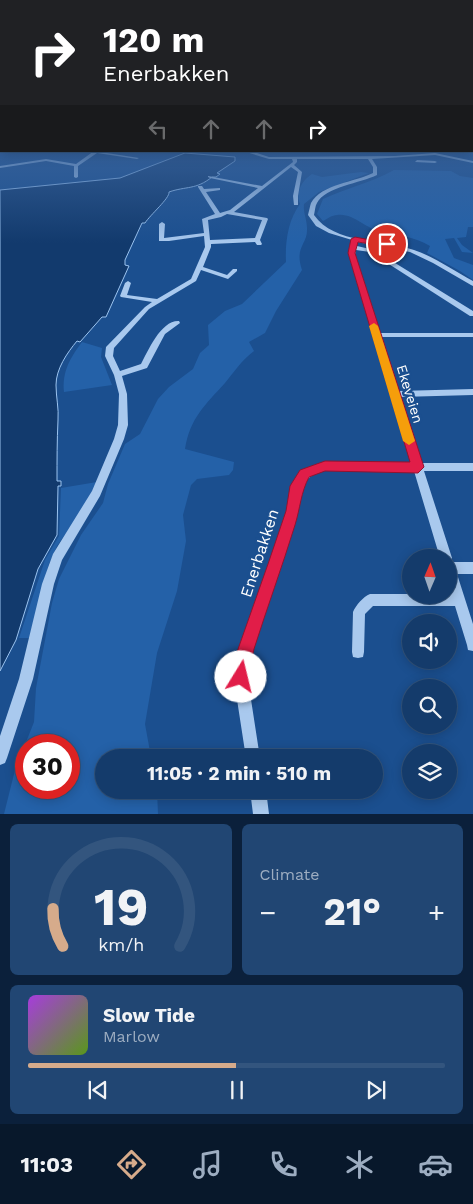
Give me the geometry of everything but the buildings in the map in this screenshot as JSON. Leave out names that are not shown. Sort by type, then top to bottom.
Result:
[{"type":"street","points":[[76,177],[77,167]]},
{"type":"street","points":[[0,758],[26,680],[48,584],[57,558],[96,493],[123,425],[123,394],[118,375],[109,356],[110,347],[138,316],[157,301],[189,284],[200,268],[208,242],[205,219],[228,213],[288,167]]},
{"type":"street","points":[[294,167],[300,172],[300,180],[294,193],[296,204]]},
{"type":"street","points":[[375,167],[376,170],[372,176],[328,192],[315,202],[312,209],[312,217],[320,228],[378,254],[473,314]]},
{"type":"street","points":[[210,177],[261,187]]},
{"type":"street","points":[[218,189],[202,189],[219,216]]},
{"type":"street","points":[[208,242],[258,242],[266,219],[228,213]]},
{"type":"street","points":[[162,224],[161,240],[164,241],[178,236],[207,234]]},
{"type":"street","points":[[353,243],[414,252],[473,284]]},
{"type":"street","name":"Ekeveien","points":[[353,243],[352,255],[443,549]]},
{"type":"street","points":[[200,268],[228,277],[235,270]]},
{"type":"street","points":[[128,283],[123,296],[157,301]]},
{"type":"street","points":[[118,375],[144,366],[162,333],[176,323]]},
{"type":"street","points":[[377,336],[473,335]]},
{"type":"street","points":[[394,394],[473,392]]},
{"type":"street","name":"Enerbakken","points":[[252,749],[243,693],[242,662],[276,564],[300,479],[312,469],[325,466],[473,467]]},
{"type":"street","points":[[458,567],[473,568]]},
{"type":"street","points":[[458,597],[473,645]]},
{"type":"street","points":[[358,652],[359,612],[370,600],[459,600]]},
{"type":"street","points":[[259,799],[261,814]]},
{"type":"shaded area","points":[[149,167],[226,167],[217,173],[220,174],[216,177],[212,177],[201,184],[169,192],[145,223],[142,223],[125,260],[125,265],[129,266],[106,317],[102,317],[80,342],[77,341],[60,367],[56,379],[58,416],[57,481],[61,481],[61,486],[58,486],[57,535],[38,569],[16,640],[0,671],[0,190],[120,178]]},
{"type":"shaded area","points":[[394,170],[451,171],[460,176],[473,178],[473,227],[468,227],[466,237],[457,238],[462,245],[473,253],[462,252],[454,238],[445,239],[454,258],[473,265],[473,280],[427,253],[430,246],[424,243],[412,238],[381,232],[348,216],[335,215],[323,221],[317,214],[323,199]]},
{"type":"shaded area","points":[[361,172],[369,173],[319,192],[304,204],[307,234],[300,251],[302,270],[276,311],[265,333],[249,342],[254,351],[205,405],[195,420],[187,438],[185,449],[234,462],[233,470],[229,475],[197,479],[191,485],[183,515],[186,541],[177,591],[157,653],[145,724],[150,749],[95,749],[95,799],[157,799],[158,814],[4,814],[15,770],[15,799],[80,799],[80,734],[29,734],[34,722],[36,688],[52,603],[59,579],[81,535],[103,503],[108,484],[125,444],[140,434],[158,399],[169,387],[193,369],[200,353],[209,345],[208,325],[225,311],[242,304],[286,262],[288,232],[300,204],[298,196],[300,187],[312,174],[322,177]]},
{"type":"shaded area","points":[[82,342],[102,348],[101,357],[112,385],[64,392],[64,378],[68,366]]},
{"type":"shaded area","points":[[97,482],[81,512],[57,546],[49,564],[29,638],[19,638],[45,560],[59,536],[61,488]]},
{"type":"slow traffic","points":[[374,326],[409,441]]},
{"type":"route","points":[[241,677],[245,652],[276,564],[292,511],[297,486],[304,474],[312,469],[325,466],[418,467],[403,424],[351,250],[355,239],[387,244]]}]
